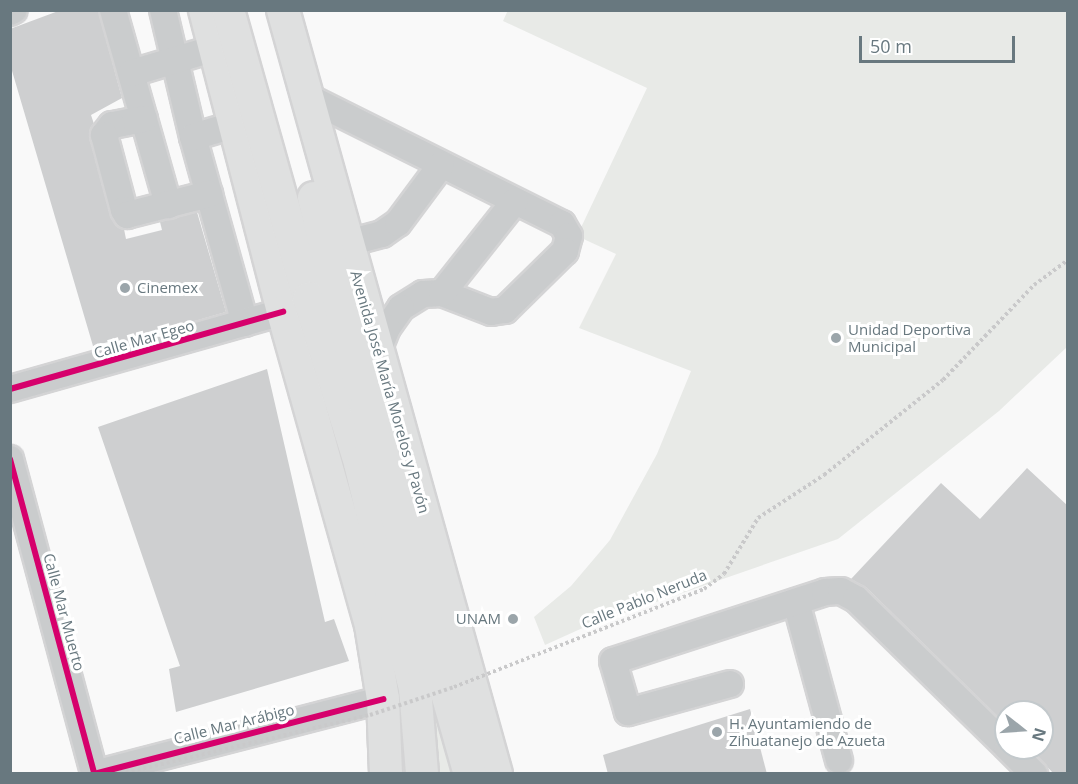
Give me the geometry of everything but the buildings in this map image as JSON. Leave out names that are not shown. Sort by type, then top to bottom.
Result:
[{"type":"main road","points":[[205,10],[226,44],[360,463],[415,688],[422,774]]},
{"type":"main road","points":[[228,10],[226,44],[233,125],[371,625],[383,699],[386,774]]},
{"type":"main road","name":"Avenida José María Morelos y Pavón","points":[[266,10],[366,407],[452,664],[496,774]]},
{"type":"main road","name":"Avenida José María Morelos y Pavón","points":[[283,10],[378,350],[452,664],[470,774]]},
{"type":"main road","points":[[328,475],[360,463]]},
{"type":"street","points":[[113,10],[168,205]]},
{"type":"street","points":[[163,10],[193,136],[245,323]]},
{"type":"street","points":[[132,73],[226,44]]},
{"type":"street","points":[[307,96],[562,224],[569,236],[566,251],[505,310],[491,312],[442,292],[423,294],[401,308],[387,328],[378,350]]},
{"type":"street","points":[[144,118],[112,125],[104,135],[127,215],[133,216],[210,194]]},
{"type":"street","points":[[193,136],[233,125]]},
{"type":"street","points":[[348,243],[382,234],[398,223],[441,165]]},
{"type":"street","points":[[442,292],[515,201]]},
{"type":"street","name":"Calle Mar Egeo","points":[[10,388],[283,312]]},
{"type":"street","name":"Calle Mar Muerto","points":[[10,459],[94,773]]},
{"type":"street","points":[[730,684],[628,712],[613,661],[825,592],[842,591],[856,599],[994,734]]},
{"type":"street","points":[[796,602],[839,759]]},
{"type":"street","name":"Calle Mar Arábigo","points":[[94,773],[383,699]]},
{"type":"street","points":[[1020,760],[1035,774]]},
{"type":"shaded area","name":"Unidad Deportiva Municipal","points":[[508,10],[1067,11],[1067,347],[999,411],[838,539],[587,626],[545,645],[534,617],[571,586],[610,540],[657,454],[691,371],[579,328],[616,254],[577,236],[647,88],[503,21]]},
{"type":"shaded area","points":[[429,674],[457,773],[429,773]]},
{"type":"cycle path","points":[[10,389],[283,312]]},
{"type":"cycle path","points":[[10,459],[94,772]]},
{"type":"cycle path","points":[[94,774],[383,699]]},
{"type":"place","name":"Cinemex","points":[[125,288]]},
{"type":"place","name":"Unidad Deportiva Municipal","points":[[836,338]]},
{"type":"place","name":"UNAM","points":[[513,619]]},
{"type":"place","name":"H. Ayuntamiendo de Zihuatanejo de Azueta","points":[[717,732]]}]
